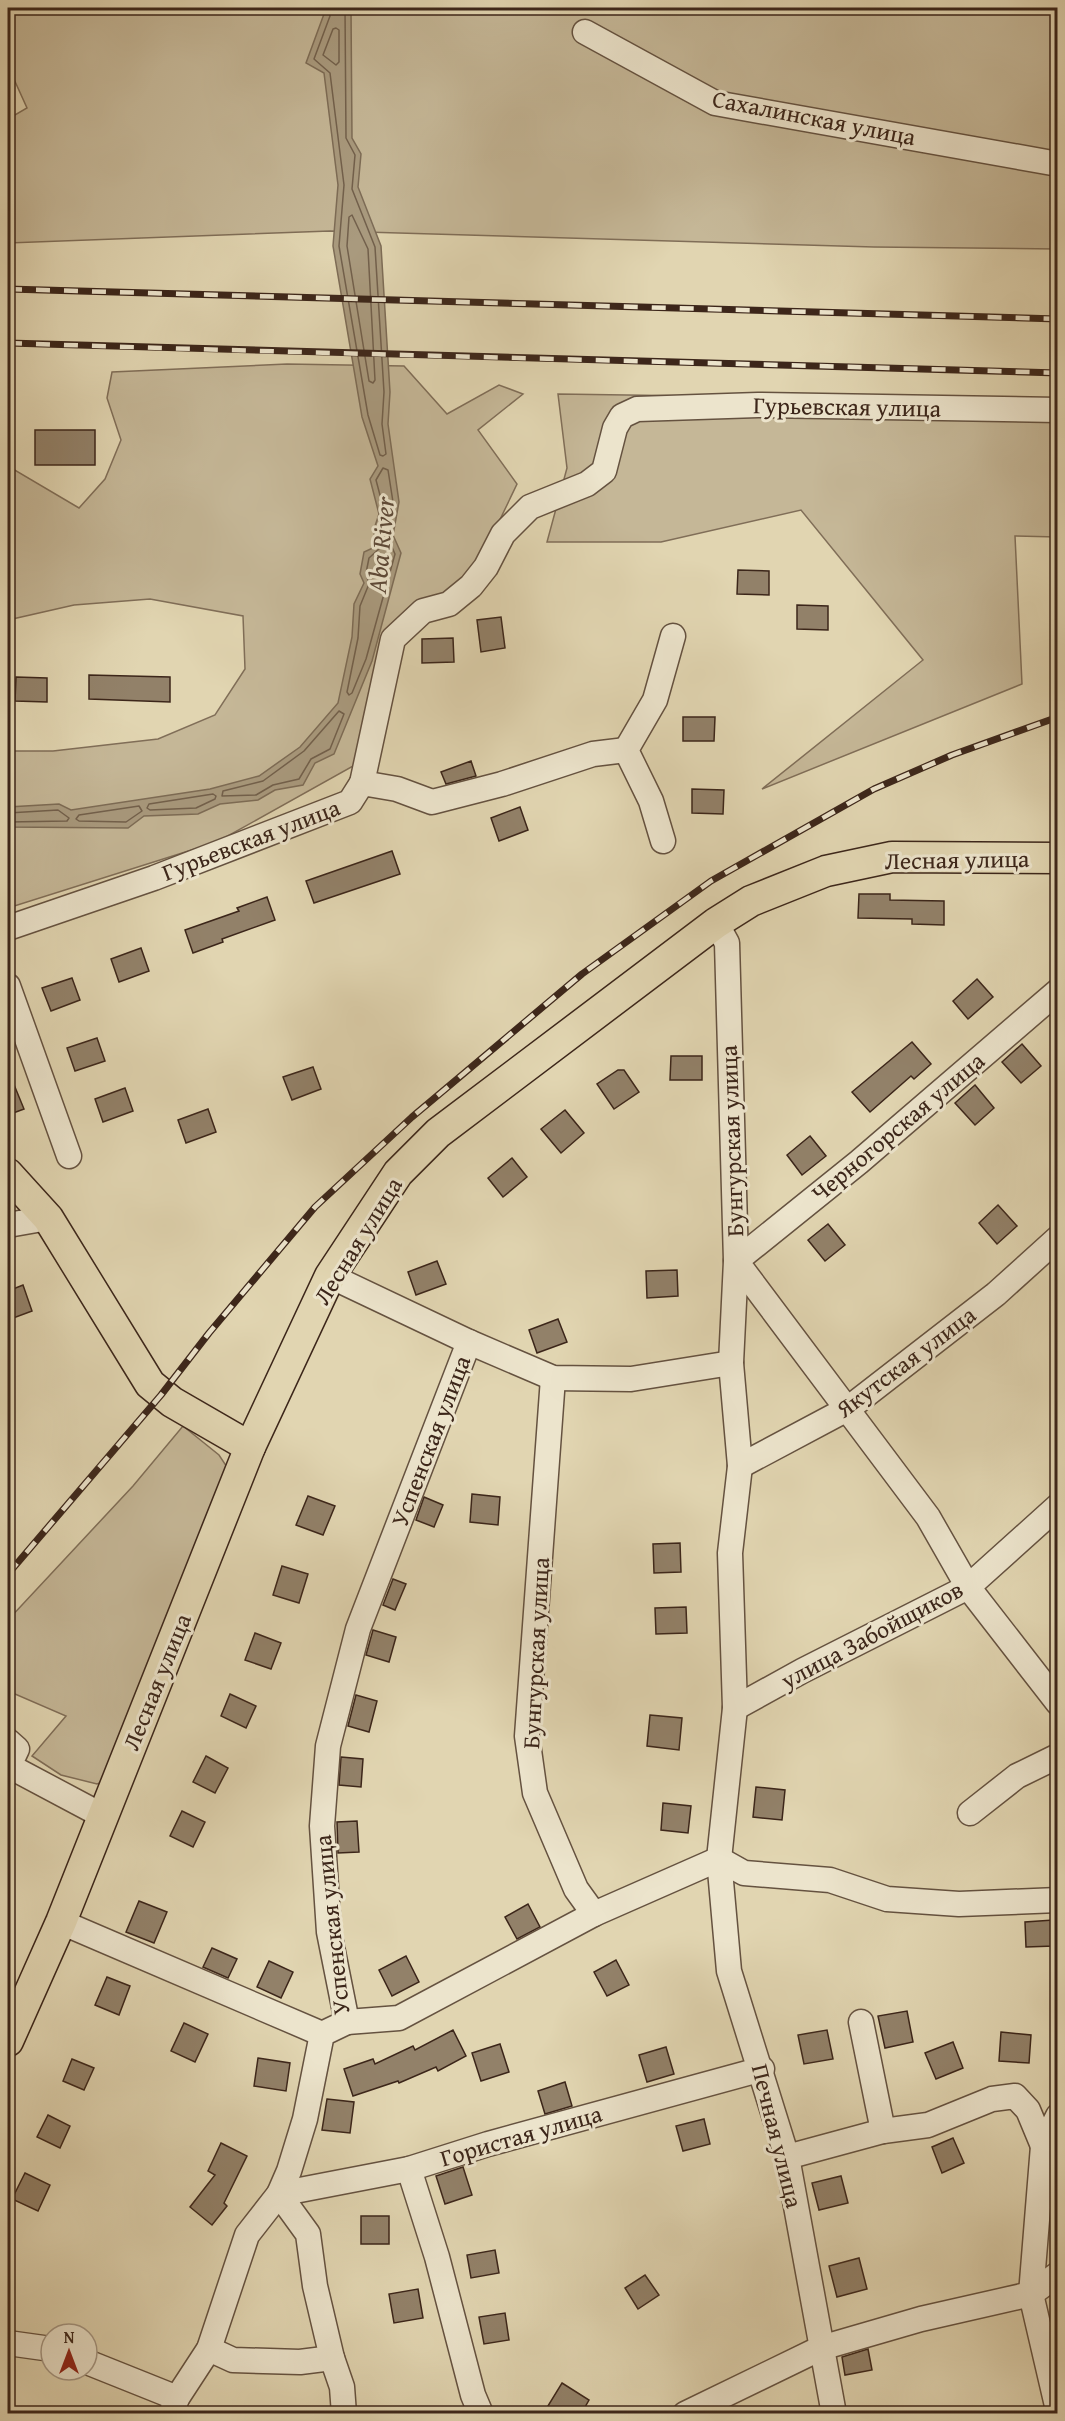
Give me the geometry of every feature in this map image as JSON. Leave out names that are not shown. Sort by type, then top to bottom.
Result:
[{"type":"main road","name":"Лесная улица","points":[[8,2041],[61,1922],[250,1447],[330,1276],[398,1173],[438,1133],[716,923],[751,902],[826,871],[892,857],[1058,858]]},
{"type":"main road","points":[[8,1174],[48,1218],[150,1384],[172,1402],[250,1447]]},
{"type":"street","name":"Сахалинская улица","points":[[585,32],[716,103],[1058,164]]},
{"type":"street","name":"Гурьевская улица","points":[[8,927],[154,878],[350,802],[362,783],[393,639],[423,611],[448,604],[471,586],[486,567],[503,534],[530,507],[586,484],[604,471],[615,428],[622,416],[637,408],[758,405],[1058,410]]},
{"type":"street","points":[[663,841],[651,801],[627,750],[655,700],[673,636]]},
{"type":"street","name":"Гурьевская улица","points":[[362,783],[397,789],[432,802],[502,784],[593,754],[627,750]]},
{"type":"street","name":"Бунгурская улица","points":[[716,923],[727,943],[736,1261],[731,1363],[740,1466],[730,1553],[735,1708],[719,1859]]},
{"type":"street","points":[[8,986],[69,1156]]},
{"type":"street","name":"Черногорская улица","points":[[736,1261],[859,1162],[1058,991]]},
{"type":"street","points":[[8,1225],[48,1218]]},
{"type":"street","name":"Якутская улица","points":[[740,1466],[849,1408],[996,1294],[1058,1238]]},
{"type":"street","points":[[736,1261],[849,1408],[928,1517],[968,1587],[1058,1703]]},
{"type":"street","points":[[330,1276],[469,1342],[553,1378],[632,1379],[731,1363]]},
{"type":"street","name":"Успенская улица","points":[[174,2406],[209,2349],[247,2235],[279,2194],[305,2119],[322,2034],[347,2022],[328,1932],[322,1826],[328,1746],[358,1629],[469,1342]]},
{"type":"street","name":"Бунгурская улица","points":[[553,1378],[527,1736],[535,1793],[576,1888],[594,1914]]},
{"type":"street","name":"улица Забойщиков","points":[[735,1708],[802,1671],[968,1587],[1058,1506]]},
{"type":"street","points":[[8,1741],[17,1749],[9,1766],[103,1816]]},
{"type":"street","points":[[970,1813],[1017,1776],[1058,1756]]},
{"type":"street","points":[[347,2022],[399,2018],[594,1914],[719,1859],[744,1873],[830,1880],[887,1899],[959,1904],[1058,1900]]},
{"type":"street","name":"Печная улица","points":[[719,1859],[729,1971],[762,2069],[787,2157],[834,2414]]},
{"type":"street","points":[[61,1922],[322,2034]]},
{"type":"street","points":[[861,2022],[883,2131]]},
{"type":"street","name":"Гористая улица","points":[[279,2194],[410,2169],[488,2144],[762,2069]]},
{"type":"street","points":[[787,2157],[883,2131],[928,2125],[992,2099],[1016,2096],[1028,2110],[1043,2146]]},
{"type":"street","points":[[1058,2116],[1043,2146],[1031,2294],[1058,2410]]},
{"type":"street","points":[[410,2169],[437,2258],[473,2395],[481,2414]]},
{"type":"street","points":[[279,2194],[308,2234],[315,2286],[332,2358],[342,2387],[344,2414]]},
{"type":"street","points":[[685,2414],[821,2348],[921,2319],[1031,2294],[1058,2274]]},
{"type":"street","points":[[8,2343],[39,2347]]},
{"type":"street","points":[[209,2349],[233,2360],[300,2362],[332,2358]]},
{"type":"street","points":[[99,2368],[174,2406]]},
{"type":"shaded area","points":[[8,8],[1057,8],[1057,249],[874,247],[330,231],[8,243],[8,119],[27,108],[8,66]]},
{"type":"shaded area","points":[[287,364],[404,366],[447,414],[499,385],[523,394],[478,430],[517,484],[463,597],[406,615],[355,765],[217,842],[8,908],[8,751],[53,751],[158,739],[215,715],[245,669],[243,616],[150,599],[74,605],[8,620],[8,466],[79,508],[105,479],[121,440],[107,398],[112,372]]},
{"type":"shaded area","points":[[558,394],[1057,401],[1057,537],[1015,536],[1022,684],[762,789],[923,660],[801,510],[661,542],[547,542],[567,468]]},
{"type":"shaded area","points":[[183,1426],[219,1455],[231,1473],[117,1777],[97,1784],[61,1775],[32,1756],[66,1716],[8,1691],[8,1620],[133,1486]]},
{"type":"water","name":"Aba River","points":[[322,8],[351,8],[352,138],[361,154],[358,187],[381,246],[390,392],[388,424],[399,502],[393,535],[401,553],[372,661],[334,754],[315,763],[303,785],[275,790],[258,800],[220,804],[198,814],[144,816],[128,828],[8,827],[8,807],[59,804],[71,810],[210,789],[259,776],[300,747],[338,703],[352,637],[354,604],[364,583],[360,574],[364,552],[375,547],[374,529],[379,514],[370,479],[378,466],[362,417],[333,246],[338,185],[324,73],[306,63],[324,14]]},
{"type":"building","points":[[35,430],[95,430],[95,465],[35,465]]},
{"type":"building","points":[[738,570],[769,571],[769,595],[737,594]]},
{"type":"building","points":[[797,605],[828,606],[828,630],[797,629]]},
{"type":"building","points":[[501,617],[505,648],[481,652],[477,620]]},
{"type":"building","points":[[453,638],[454,662],[422,663],[422,639]]},
{"type":"building","points":[[89,675],[170,677],[170,702],[89,699]]},
{"type":"building","points":[[16,677],[47,678],[47,702],[15,701]]},
{"type":"building","points":[[683,717],[715,717],[714,741],[683,741]]},
{"type":"building","points":[[471,761],[476,776],[446,784],[441,772]]},
{"type":"building","points":[[692,789],[724,790],[723,814],[692,813]]},
{"type":"building","points":[[520,807],[528,830],[499,841],[491,818]]},
{"type":"building","points":[[392,851],[400,874],[314,903],[306,881]]},
{"type":"building","points":[[859,894],[890,894],[890,900],[944,901],[944,925],[912,924],[912,919],[858,918]]},
{"type":"building","points":[[267,897],[275,920],[222,939],[223,942],[193,953],[185,930],[239,911],[237,908]]},
{"type":"building","points":[[141,948],[149,971],[119,982],[111,959]]},
{"type":"building","points":[[72,978],[80,1000],[51,1011],[42,988]]},
{"type":"building","points":[[977,979],[993,997],[968,1019],[953,1001]]},
{"type":"building","points":[[97,1038],[105,1061],[75,1071],[67,1048]]},
{"type":"building","points":[[912,1042],[931,1064],[914,1079],[911,1076],[870,1112],[852,1092]]},
{"type":"building","points":[[1022,1044],[1041,1066],[1021,1083],[1002,1062]]},
{"type":"building","points":[[671,1056],[702,1056],[702,1080],[670,1080]]},
{"type":"building","points":[[313,1067],[321,1089],[292,1100],[283,1077]]},
{"type":"building","points":[[8,1070],[24,1109],[8,1115]]},
{"type":"building","points":[[618,1070],[624,1070],[639,1092],[614,1109],[597,1084]]},
{"type":"building","points":[[975,1085],[994,1108],[975,1125],[955,1103]]},
{"type":"building","points":[[125,1088],[133,1111],[103,1122],[95,1099]]},
{"type":"building","points":[[208,1109],[216,1132],[186,1143],[178,1120]]},
{"type":"building","points":[[565,1110],[584,1133],[561,1153],[541,1129]]},
{"type":"building","points":[[810,1136],[826,1156],[802,1175],[787,1155]]},
{"type":"building","points":[[512,1158],[527,1177],[503,1197],[488,1178]]},
{"type":"building","points":[[998,1205],[1017,1226],[997,1244],[979,1223]]},
{"type":"building","points":[[828,1224],[845,1245],[825,1261],[808,1240]]},
{"type":"building","points":[[437,1261],[446,1284],[416,1295],[408,1272]]},
{"type":"building","points":[[677,1270],[678,1296],[647,1298],[646,1271]]},
{"type":"building","points":[[23,1285],[32,1311],[8,1320],[8,1291]]},
{"type":"building","points":[[558,1319],[567,1342],[537,1353],[529,1330]]},
{"type":"building","points":[[472,1494],[500,1497],[498,1525],[470,1522]]},
{"type":"building","points":[[308,1496],[335,1506],[323,1535],[296,1525]]},
{"type":"building","points":[[424,1497],[443,1505],[434,1527],[416,1520]]},
{"type":"building","points":[[680,1543],[681,1572],[654,1573],[653,1544]]},
{"type":"building","points":[[282,1566],[308,1574],[299,1603],[273,1595]]},
{"type":"building","points":[[393,1579],[406,1584],[395,1610],[383,1605]]},
{"type":"building","points":[[686,1607],[687,1633],[656,1634],[655,1608]]},
{"type":"building","points":[[373,1630],[396,1637],[389,1662],[366,1655]]},
{"type":"building","points":[[255,1633],[281,1643],[271,1669],[245,1660]]},
{"type":"building","points":[[230,1694],[256,1706],[246,1728],[221,1716]]},
{"type":"building","points":[[356,1695],[377,1701],[369,1732],[348,1726]]},
{"type":"building","points":[[650,1715],[682,1718],[679,1750],[647,1746]]},
{"type":"building","points":[[206,1756],[228,1768],[215,1793],[193,1782]]},
{"type":"building","points":[[341,1757],[363,1759],[361,1787],[339,1785]]},
{"type":"building","points":[[756,1787],[785,1790],[782,1820],[753,1817]]},
{"type":"building","points":[[663,1803],[691,1806],[688,1833],[661,1830]]},
{"type":"building","points":[[182,1811],[205,1822],[193,1847],[170,1836]]},
{"type":"building","points":[[357,1821],[359,1852],[338,1853],[337,1822]]},
{"type":"building","points":[[139,1901],[167,1912],[154,1943],[126,1932]]},
{"type":"building","points":[[528,1904],[540,1927],[517,1939],[505,1917]]},
{"type":"building","points":[[1053,1920],[1054,1946],[1026,1947],[1025,1922]]},
{"type":"building","points":[[212,1948],[237,1959],[228,1978],[203,1967]]},
{"type":"building","points":[[406,1956],[419,1982],[392,1996],[379,1970]]},
{"type":"building","points":[[616,1960],[629,1985],[607,1996],[594,1972]]},
{"type":"building","points":[[269,1961],[293,1972],[281,1998],[257,1987]]},
{"type":"building","points":[[107,1977],[130,1986],[119,2015],[95,2005]]},
{"type":"building","points":[[907,2011],[913,2042],[885,2048],[878,2016]]},
{"type":"building","points":[[184,2023],[208,2034],[195,2062],[171,2051]]},
{"type":"building","points":[[453,2030],[466,2056],[438,2071],[436,2067],[399,2083],[398,2081],[353,2096],[344,2069],[373,2059],[375,2064],[413,2046],[415,2050]]},
{"type":"building","points":[[827,2030],[833,2059],[804,2064],[798,2035]]},
{"type":"building","points":[[1001,2032],[1031,2035],[1029,2063],[999,2061]]},
{"type":"building","points":[[953,2042],[963,2068],[936,2079],[925,2053]]},
{"type":"building","points":[[500,2044],[509,2072],[481,2081],[472,2053]]},
{"type":"building","points":[[666,2047],[674,2074],[647,2082],[639,2055]]},
{"type":"building","points":[[258,2058],[290,2063],[286,2091],[254,2086]]},
{"type":"building","points":[[72,2059],[94,2068],[84,2090],[63,2081]]},
{"type":"building","points":[[565,2082],[572,2106],[545,2114],[538,2091]]},
{"type":"building","points":[[327,2099],[354,2102],[350,2133],[322,2130]]},
{"type":"building","points":[[48,2115],[70,2126],[60,2148],[37,2137]]},
{"type":"building","points":[[704,2119],[710,2144],[683,2151],[676,2126]]},
{"type":"building","points":[[953,2138],[964,2163],[942,2173],[932,2147]]},
{"type":"building","points":[[221,2143],[247,2156],[224,2203],[227,2206],[212,2225],[190,2207],[215,2175],[208,2171]]},
{"type":"building","points":[[463,2167],[472,2195],[445,2204],[436,2176]]},
{"type":"building","points":[[25,2173],[50,2185],[38,2211],[12,2199]]},
{"type":"building","points":[[841,2176],[848,2203],[819,2210],[812,2183]]},
{"type":"building","points":[[361,2216],[389,2216],[389,2244],[361,2244]]},
{"type":"building","points":[[495,2250],[499,2273],[471,2278],[467,2255]]},
{"type":"building","points":[[859,2258],[867,2289],[837,2297],[829,2266]]},
{"type":"building","points":[[645,2275],[659,2295],[638,2309],[625,2288]]},
{"type":"building","points":[[418,2289],[423,2318],[394,2323],[389,2294]]},
{"type":"building","points":[[505,2313],[509,2340],[484,2344],[479,2317]]},
{"type":"building","points":[[868,2349],[872,2370],[845,2375],[842,2357]]},
{"type":"building","points":[[562,2383],[589,2400],[581,2414],[543,2414]]},
{"type":"railway","points":[[8,289],[1058,319]]},
{"type":"railway","points":[[8,343],[1058,373]]},
{"type":"railway","points":[[8,1574],[161,1395],[209,1333],[315,1207],[412,1117],[582,974],[711,881],[874,789],[952,755],[1058,717]]}]
